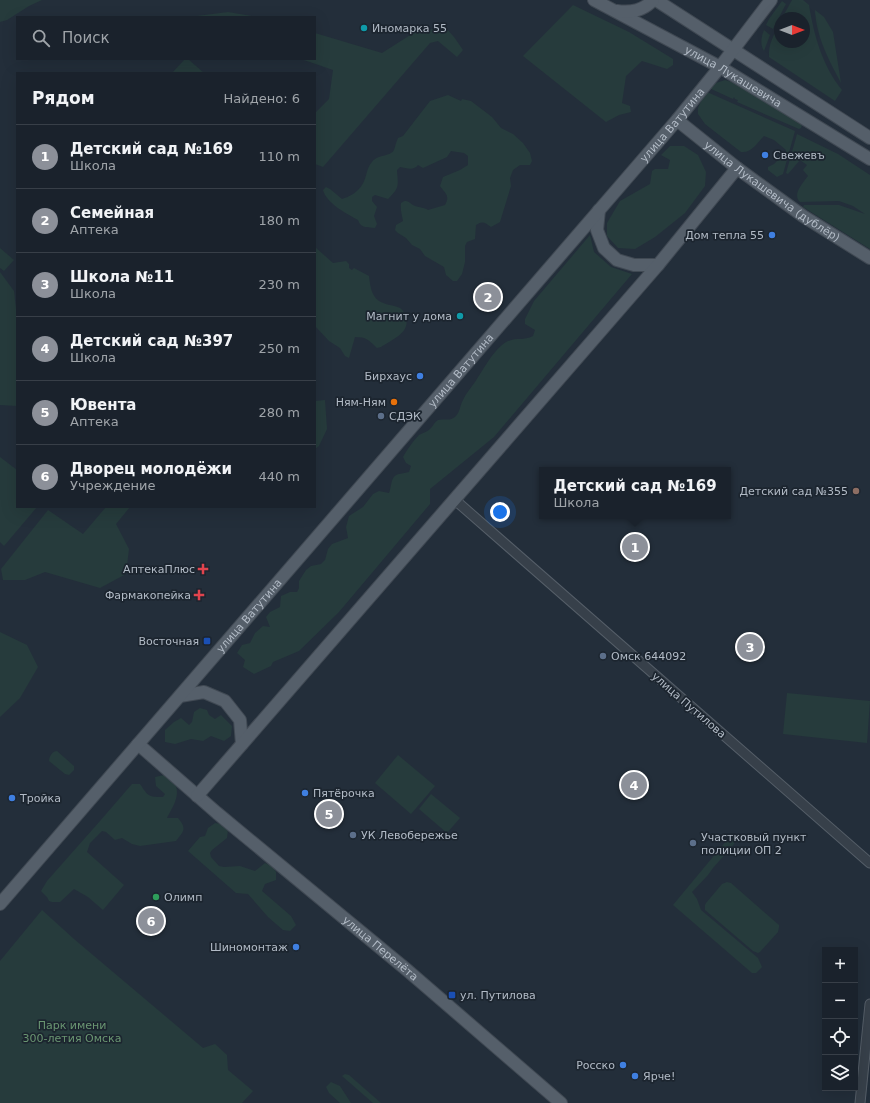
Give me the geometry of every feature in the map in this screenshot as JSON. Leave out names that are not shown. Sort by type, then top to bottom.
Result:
[{"type":"main road","name":"улица Лукашевича","points":[[594,0],[720,67],[870,159]]},
{"type":"main road","name":"улица Лукашевича","points":[[655,0],[870,138]]},
{"type":"main road","points":[[612,10],[624,12],[634,11],[655,0]]},
{"type":"main road","name":"улица Ватутина","points":[[0,904],[676,120],[734,50],[771,0]]},
{"type":"main road","name":"улица Лукашевича (дублёр)","points":[[676,120],[737,168],[803,216],[870,258]]},
{"type":"main road","points":[[138,744],[197,796],[658,265],[737,168]]},
{"type":"main road","points":[[599,210],[596,230],[604,248],[617,260],[634,265],[658,265]]},
{"type":"main road","points":[[180,696],[204,692],[225,701],[240,720],[242,744]]},
{"type":"main road","name":"улица Перелёта","points":[[197,796],[407,970],[561,1103]]},
{"type":"street","name":"улица Путилова","points":[[455,500],[870,864]]},
{"type":"street","points":[[860,1103],[870,1004]]},
{"type":"green space","points":[[0,0],[42,0],[29,6],[7,20],[0,22]]},
{"type":"green space","points":[[792,0],[803,0],[809,5],[816,38],[824,60],[842,90],[835,101],[769,57],[770,44],[774,35],[774,48],[810,48],[810,12],[785,12]]},
{"type":"green space","points":[[782,1],[786,4],[782,12],[774,12]]},
{"type":"green space","points":[[573,5],[629,32],[673,59],[673,65],[667,69],[642,61],[626,76],[622,103],[630,106],[631,112],[619,115],[606,122],[523,56]]},
{"type":"green space","points":[[815,10],[824,17],[833,32],[841,83],[821,39]]},
{"type":"green space","points":[[228,12],[251,16],[197,16]]},
{"type":"green space","points":[[774,12],[773,29],[766,25]]},
{"type":"green space","points":[[445,27],[463,50],[457,57],[438,41],[430,43],[323,167],[316,164],[316,112],[329,99],[333,70],[304,60],[316,60],[316,33],[382,53],[415,32]]},
{"type":"green space","points":[[764,30],[770,35],[764,51],[761,41]]},
{"type":"green space","points":[[184,60],[189,60],[203,72],[173,72]]},
{"type":"green space","points":[[725,80],[741,85],[744,89],[745,88],[802,122],[801,128],[799,129],[737,102],[738,100],[734,97],[733,99],[709,88],[716,83]]},
{"type":"green space","points":[[707,92],[795,131],[783,174],[777,177],[768,170],[768,167],[774,164],[786,152],[786,150],[774,140],[764,136],[751,149],[741,152],[705,124],[698,114],[698,108]]},
{"type":"green space","points":[[448,95],[461,101],[462,99],[471,101],[492,117],[501,128],[513,134],[523,143],[530,153],[532,161],[530,165],[520,165],[513,170],[510,178],[511,186],[500,222],[491,227],[482,222],[476,225],[475,239],[467,242],[465,246],[465,262],[462,274],[457,281],[453,281],[446,275],[444,267],[425,256],[420,249],[412,245],[406,238],[395,230],[396,225],[403,221],[401,203],[405,201],[428,210],[445,205],[447,199],[446,193],[440,186],[443,177],[468,165],[468,156],[464,153],[451,151],[447,157],[423,168],[418,165],[412,169],[400,167],[397,170],[397,186],[392,195],[388,199],[375,195],[372,197],[372,201],[377,207],[374,216],[377,224],[375,228],[361,225],[358,220],[332,204],[323,190],[326,187],[342,199],[356,192],[364,182],[372,162],[377,158],[390,154],[394,150],[398,138],[403,136],[430,101]]},
{"type":"green space","points":[[797,134],[838,154],[870,175],[870,249],[803,207],[804,205],[839,205],[865,214],[853,206],[839,201],[800,202],[797,196],[801,185],[808,176],[803,170],[807,165],[800,160],[788,174],[786,173]]},
{"type":"green space","points":[[670,146],[684,146],[698,155],[706,172],[705,186],[685,213],[655,237],[635,249],[618,248],[607,236],[607,223],[620,201],[650,184],[652,171],[655,169],[668,169],[670,160],[661,155]]},
{"type":"green space","points":[[590,235],[594,252],[611,267],[632,274],[494,437],[430,489],[430,504],[339,612],[299,651],[273,662],[271,666],[254,674],[243,667],[245,660],[237,653],[242,645],[250,643],[255,633],[263,626],[270,627],[266,617],[270,612],[280,607],[281,596],[290,592],[297,592],[299,588],[299,581],[306,570],[311,566],[321,564],[325,560],[328,549],[332,544],[348,538],[346,527],[349,516],[363,507],[373,494],[379,491],[389,493],[393,479],[396,475],[409,472],[411,466],[406,463],[403,457],[417,437],[429,430],[438,420],[452,419],[456,416],[466,395],[491,357],[502,345],[510,340],[525,339],[533,336],[535,330],[525,324],[525,319],[534,301]]},
{"type":"green space","points":[[0,248],[14,260],[4,271],[0,268]]},
{"type":"green space","points":[[316,248],[333,263],[346,261],[349,264],[349,268],[352,270],[354,268],[369,276],[371,290],[376,299],[400,308],[406,317],[405,328],[399,336],[381,347],[377,348],[367,340],[355,337],[349,358],[345,356],[340,348],[329,341],[316,327]]},
{"type":"green space","points":[[0,272],[14,291],[16,308],[16,406],[0,405]]},
{"type":"green space","points":[[325,400],[327,429],[319,446],[316,448],[316,401]]},
{"type":"green space","points":[[0,457],[16,469],[16,508],[36,508],[4,546],[0,542]]},
{"type":"green space","points":[[105,508],[129,508],[116,524],[129,549],[126,574],[100,588],[45,572],[25,580],[3,580],[1,569],[48,510],[83,534]]},
{"type":"green space","points":[[0,632],[27,645],[38,667],[20,698],[0,717]]},
{"type":"green space","points":[[787,693],[870,701],[867,743],[783,734]]},
{"type":"green space","points":[[200,708],[207,710],[209,715],[215,719],[221,715],[232,726],[231,736],[224,741],[211,736],[203,741],[191,739],[175,744],[165,742],[165,730],[181,718],[189,725],[192,722],[194,712]]},
{"type":"green space","points":[[57,751],[74,766],[74,770],[69,775],[65,774],[49,761],[52,754]]},
{"type":"green space","points":[[398,755],[435,786],[411,814],[375,783]]},
{"type":"green space","points":[[164,775],[174,783],[177,792],[174,805],[167,818],[178,818],[183,825],[183,832],[176,841],[140,846],[132,844],[122,838],[115,840],[106,832],[102,831],[90,843],[87,852],[124,885],[103,910],[88,897],[74,889],[60,902],[49,901],[41,891],[47,881],[132,784],[140,784],[151,796],[163,797],[165,794],[156,786],[155,777]]},
{"type":"green space","points":[[431,794],[460,818],[447,833],[419,809]]},
{"type":"green space","points":[[215,823],[222,824],[228,830],[227,838],[212,850],[210,853],[211,857],[219,866],[224,867],[240,866],[255,871],[265,863],[272,866],[276,872],[276,880],[265,884],[262,891],[291,916],[296,925],[290,931],[283,930],[268,917],[248,894],[236,893],[188,851],[200,837],[205,836],[208,828]]},
{"type":"green space","points":[[732,838],[736,840],[734,844],[692,892],[697,899],[701,910],[758,958],[762,967],[756,973],[752,973],[673,905],[727,840]]},
{"type":"green space","points":[[727,882],[731,883],[779,925],[778,932],[758,953],[753,951],[705,910],[706,903],[722,884]]},
{"type":"green space","name":"Парк имени 300-летия Омска","points":[[42,910],[203,1048],[215,1044],[227,1055],[228,1070],[253,1091],[242,1103],[0,1103],[0,961]]},
{"type":"green space","points":[[345,1074],[349,1075],[381,1103],[373,1103],[342,1076]]},
{"type":"green space","points":[[331,1082],[340,1086],[351,1103],[340,1103],[329,1093],[326,1087]]},
{"type":"place","name":"Иномарка 55","points":[[364,28]]},
{"type":"place","name":"Свежевъ","points":[[765,155]]},
{"type":"place","name":"Дом тепла 55","points":[[772,235]]},
{"type":"place","name":"Семейная","points":[[488,297]]},
{"type":"place","name":"Магнит у дома","points":[[460,316]]},
{"type":"place","name":"Бирхаус","points":[[420,376]]},
{"type":"place","name":"Ням-Ням","points":[[394,402]]},
{"type":"place","name":"СДЭК","points":[[381,416]]},
{"type":"place","name":"Детский сад №355","points":[[856,491]]},
{"type":"place","name":"Детский сад №169","points":[[635,547]]},
{"type":"place","name":"АптекаПлюс","points":[[203,569]]},
{"type":"place","name":"Фармакопейка","points":[[199,595]]},
{"type":"place","name":"Восточная","points":[[207,641]]},
{"type":"place","name":"Школа №11","points":[[750,647]]},
{"type":"place","name":"Омск 644092","points":[[603,656]]},
{"type":"place","name":"Детский сад №397","points":[[634,785]]},
{"type":"place","name":"Пятёрочка","points":[[305,793]]},
{"type":"place","name":"Тройка","points":[[12,798]]},
{"type":"place","name":"Ювента","points":[[329,814]]},
{"type":"place","name":"УК Левобережье","points":[[353,835]]},
{"type":"place","name":"Участковый пункт полиции ОП 2","points":[[693,843]]},
{"type":"place","name":"Олимп","points":[[156,897]]},
{"type":"place","name":"Дворец молодёжи","points":[[151,921]]},
{"type":"place","name":"Шиномонтаж","points":[[296,947]]},
{"type":"place","name":"ул. Путилова","points":[[452,995]]},
{"type":"place","name":"Росско","points":[[623,1065]]},
{"type":"place","name":"Ярче!","points":[[635,1076]]}]
